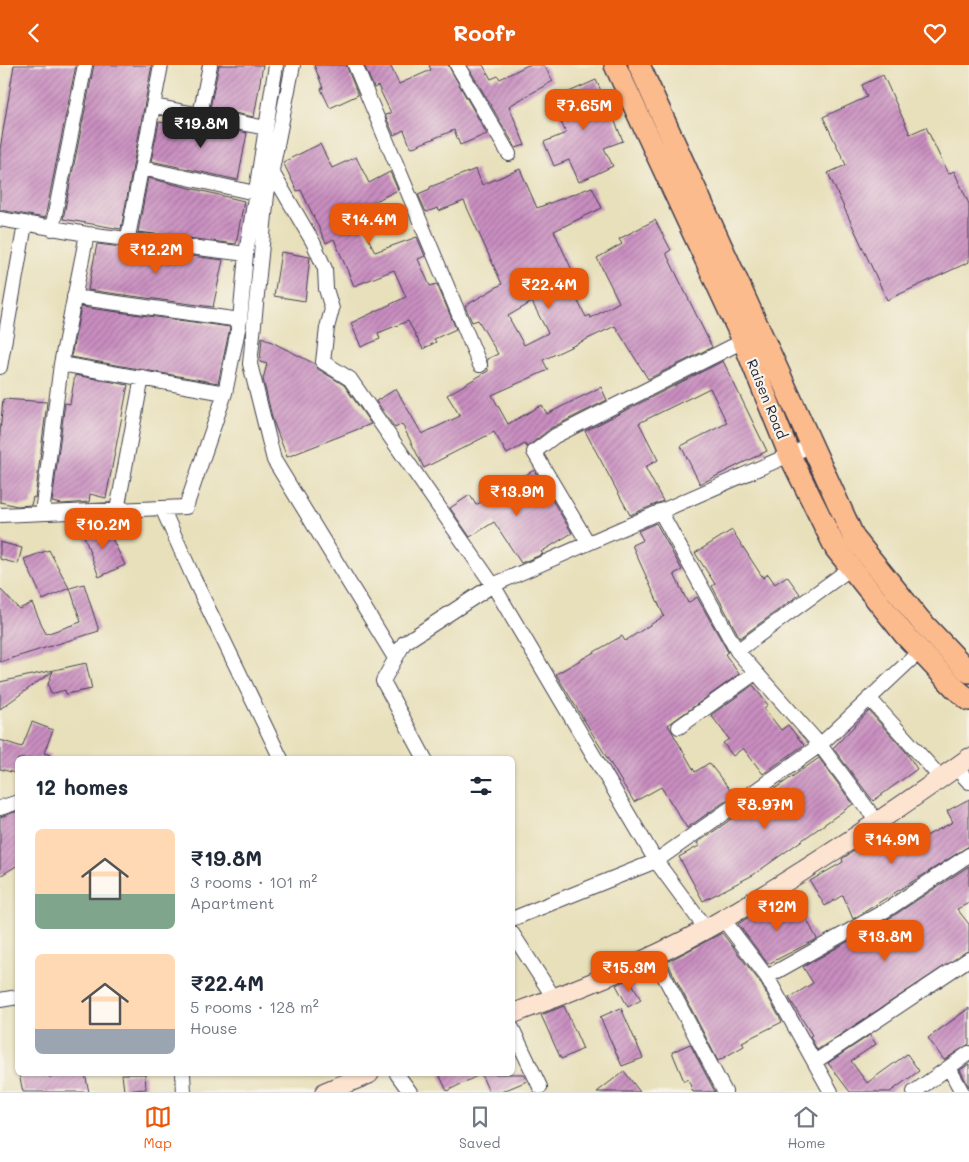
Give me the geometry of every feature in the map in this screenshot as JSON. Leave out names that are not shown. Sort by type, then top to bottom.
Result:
[{"type":"main road","name":"Raisen Road","points":[[616,65],[752,336],[812,445],[854,538],[920,620],[969,672]]},
{"type":"main road","name":"Raisen Road","points":[[638,65],[752,336],[790,456],[836,549],[920,651],[969,700]]},
{"type":"street","points":[[52,229],[85,65]]},
{"type":"street","points":[[128,237],[161,65]]},
{"type":"street","points":[[200,115],[210,65]]},
{"type":"street","points":[[0,515],[186,507],[224,393],[240,320],[246,254],[276,65]]},
{"type":"street","points":[[293,65],[267,195],[250,364],[274,460],[395,658]]},
{"type":"street","points":[[355,65],[480,365]]},
{"type":"street","points":[[457,65],[509,154]]},
{"type":"street","points":[[154,106],[266,128]]},
{"type":"street","points":[[142,169],[255,193]]},
{"type":"street","points":[[272,172],[313,242],[325,269],[326,289],[332,309],[327,328],[323,362],[350,379],[493,585],[656,861],[706,929]]},
{"type":"street","points":[[0,219],[86,234],[128,237],[246,254]]},
{"type":"street","points":[[0,367],[5,311],[26,224]]},
{"type":"street","points":[[42,513],[61,364],[86,234]]},
{"type":"street","points":[[74,297],[240,320]]},
{"type":"street","points":[[588,543],[534,452],[556,436],[752,336]]},
{"type":"street","points":[[61,364],[224,393]]},
{"type":"street","points":[[116,510],[142,377]]},
{"type":"street","points":[[424,756],[383,681],[404,643],[493,585],[812,445]]},
{"type":"street","points":[[162,508],[194,579],[281,756]]},
{"type":"street","points":[[660,511],[738,651],[755,673],[820,745],[878,823]]},
{"type":"street","points":[[738,651],[851,568]]},
{"type":"street","points":[[515,918],[656,861],[820,745],[920,651]]},
{"type":"street","points":[[679,727],[755,673]]},
{"type":"street","points":[[869,698],[955,768],[969,782]]},
{"type":"street","points":[[515,1013],[654,955],[706,929],[878,823],[955,768]]},
{"type":"street","points":[[0,809],[15,803]]},
{"type":"street","points":[[766,977],[888,909],[969,855]]},
{"type":"street","points":[[722,919],[766,977],[816,1061],[831,1092]]},
{"type":"street","points":[[515,938],[554,998]]},
{"type":"street","points":[[654,955],[725,1092]]},
{"type":"street","points":[[816,1061],[969,959]]},
{"type":"street","points":[[0,1000],[15,998]]},
{"type":"street","points":[[515,1035],[540,1087]]},
{"type":"street","points":[[914,1092],[969,1053]]},
{"type":"street","points":[[949,1068],[962,1092]]},
{"type":"street","points":[[183,1076],[184,1092]]},
{"type":"street","points":[[325,1092],[364,1076]]},
{"type":"street","points":[[398,1076],[410,1092]]},
{"type":"building","points":[[14,65],[76,65],[45,218],[0,210],[0,149]]},
{"type":"building","points":[[94,65],[152,65],[121,229],[63,219]]},
{"type":"building","points":[[219,65],[263,65],[254,117],[210,108]]},
{"type":"building","points":[[314,65],[346,65],[358,95],[330,108],[321,89],[323,88]]},
{"type":"building","points":[[364,65],[390,65],[399,84],[431,70],[429,65],[448,65],[487,134],[460,145],[454,130],[411,148],[404,130],[394,135],[385,115],[391,113],[378,86],[374,88]]},
{"type":"building","points":[[467,65],[483,65],[491,79],[498,76],[500,79],[528,65],[544,65],[553,81],[509,106],[525,145],[516,148]]},
{"type":"building","points":[[883,75],[910,134],[926,127],[948,174],[954,171],[969,204],[969,262],[887,300],[828,173],[846,165],[823,117],[867,97],[862,85]]},
{"type":"building","points":[[596,80],[603,95],[605,93],[612,106],[609,107],[623,141],[604,148],[613,166],[579,182],[569,160],[554,166],[544,142],[566,133],[551,100]]},
{"type":"building","points":[[159,122],[206,130],[207,125],[247,133],[238,180],[151,161]]},
{"type":"building","points":[[320,144],[332,168],[356,157],[369,183],[390,172],[398,190],[355,211],[375,252],[417,237],[425,256],[418,259],[430,286],[437,284],[456,329],[434,339],[436,342],[423,349],[408,321],[378,333],[380,339],[361,347],[351,323],[406,297],[394,270],[354,286],[334,239],[326,243],[301,190],[297,191],[283,162]]},
{"type":"building","points":[[476,169],[482,185],[520,169],[537,208],[592,187],[602,208],[554,231],[572,270],[564,274],[586,317],[590,315],[591,318],[619,302],[597,258],[622,244],[619,239],[655,220],[671,250],[666,253],[712,347],[648,379],[615,326],[543,360],[548,370],[492,395],[508,424],[542,405],[547,414],[601,387],[607,400],[551,428],[527,447],[525,444],[507,454],[494,432],[424,468],[402,424],[395,428],[376,401],[396,389],[422,434],[460,416],[447,395],[488,371],[487,359],[498,354],[478,320],[472,322],[465,306],[502,284],[464,201],[439,211],[438,208],[426,212],[418,194],[430,189],[430,187]],"holes":[[[532,302],[548,333],[524,345],[508,316]]]},
{"type":"building","points":[[148,178],[244,201],[236,244],[138,232]]},
{"type":"building","points":[[97,244],[223,260],[213,307],[88,290]]},
{"type":"building","points":[[281,252],[310,257],[305,301],[274,296]]},
{"type":"building","points":[[81,307],[230,327],[218,383],[71,357]]},
{"type":"building","points":[[262,337],[315,364],[318,369],[344,385],[371,424],[287,457],[273,421],[263,379],[267,364],[260,362]]},
{"type":"building","points":[[723,361],[767,451],[700,484],[681,446],[727,423],[710,388],[639,423],[658,460],[645,467],[663,501],[630,515],[585,431]]},
{"type":"building","points":[[75,375],[128,385],[106,498],[90,494],[89,502],[62,504],[52,502],[65,403],[70,404]]},
{"type":"building","points":[[3,399],[47,402],[35,498],[33,497],[31,505],[17,506],[0,502],[0,434]]},
{"type":"building","points":[[534,470],[572,533],[541,552],[543,554],[521,563],[494,522],[470,537],[450,508],[470,495],[476,505]]},
{"type":"building","points":[[656,523],[682,570],[674,574],[688,603],[697,597],[728,652],[725,654],[739,674],[668,725],[695,772],[709,763],[734,795],[687,828],[661,787],[634,802],[556,674],[622,636],[625,641],[664,616],[632,545],[643,540],[638,531]]},
{"type":"building","points":[[105,524],[125,565],[99,577],[83,533]]},
{"type":"building","points":[[732,530],[763,578],[768,574],[775,584],[787,576],[800,594],[740,638],[712,586],[715,584],[695,553]]},
{"type":"building","points":[[0,542],[22,548],[18,564],[0,559]]},
{"type":"building","points":[[49,550],[69,588],[43,600],[24,559]]},
{"type":"building","points":[[84,584],[99,631],[0,662],[0,589],[19,609],[32,603],[46,634],[81,622],[70,588]]},
{"type":"building","points":[[86,663],[92,689],[66,694],[65,690],[51,694],[48,684],[53,671],[0,709],[0,682]]},
{"type":"building","points":[[753,685],[768,705],[764,708],[781,730],[788,725],[804,745],[763,774],[743,748],[733,756],[723,743],[729,739],[711,715]]},
{"type":"building","points":[[869,711],[906,752],[917,769],[873,801],[833,748]]},
{"type":"building","points":[[32,722],[53,730],[44,753],[50,756],[15,756],[15,773],[0,769],[0,740],[22,747]]},
{"type":"building","points":[[819,758],[853,804],[753,875],[703,901],[679,857],[699,846],[697,843]]},
{"type":"building","points":[[969,799],[969,846],[853,919],[843,895],[825,906],[810,881],[843,862],[842,859],[863,845],[865,849],[889,836],[897,851],[953,822],[947,811]]},
{"type":"building","points":[[15,812],[15,867],[0,876],[0,817]]},
{"type":"building","points":[[969,866],[969,903],[957,909],[969,924],[969,950],[817,1050],[810,1036],[812,1035],[789,998],[813,983],[803,967],[893,916]]},
{"type":"building","points":[[777,900],[790,921],[804,914],[817,939],[768,964],[738,924]]},
{"type":"building","points":[[722,933],[760,982],[782,1022],[742,1042],[744,1046],[718,1061],[667,962]]},
{"type":"building","points":[[630,979],[641,1000],[628,1007],[616,985]]},
{"type":"building","points":[[564,1006],[583,1049],[561,1059],[541,1015]]},
{"type":"building","points":[[621,1008],[643,1058],[622,1066],[600,1017]]},
{"type":"building","points":[[969,1008],[969,1044],[944,1060],[928,1038]]},
{"type":"building","points":[[870,1035],[876,1044],[851,1061],[867,1083],[907,1054],[919,1071],[890,1092],[850,1092],[828,1063]]},
{"type":"building","points":[[690,1044],[715,1092],[693,1092],[688,1079],[684,1081],[672,1052]]},
{"type":"building","points":[[969,1064],[969,1087],[960,1070]]},
{"type":"building","points":[[624,1071],[640,1092],[597,1092]]},
{"type":"building","points":[[515,1074],[524,1074],[527,1081],[501,1092],[489,1092],[482,1076],[515,1076]]},
{"type":"building","points":[[19,1076],[85,1076],[89,1092],[23,1092]]},
{"type":"building","points":[[122,1076],[145,1076],[146,1089],[124,1091]]},
{"type":"building","points":[[440,1076],[477,1076],[447,1091]]}]
